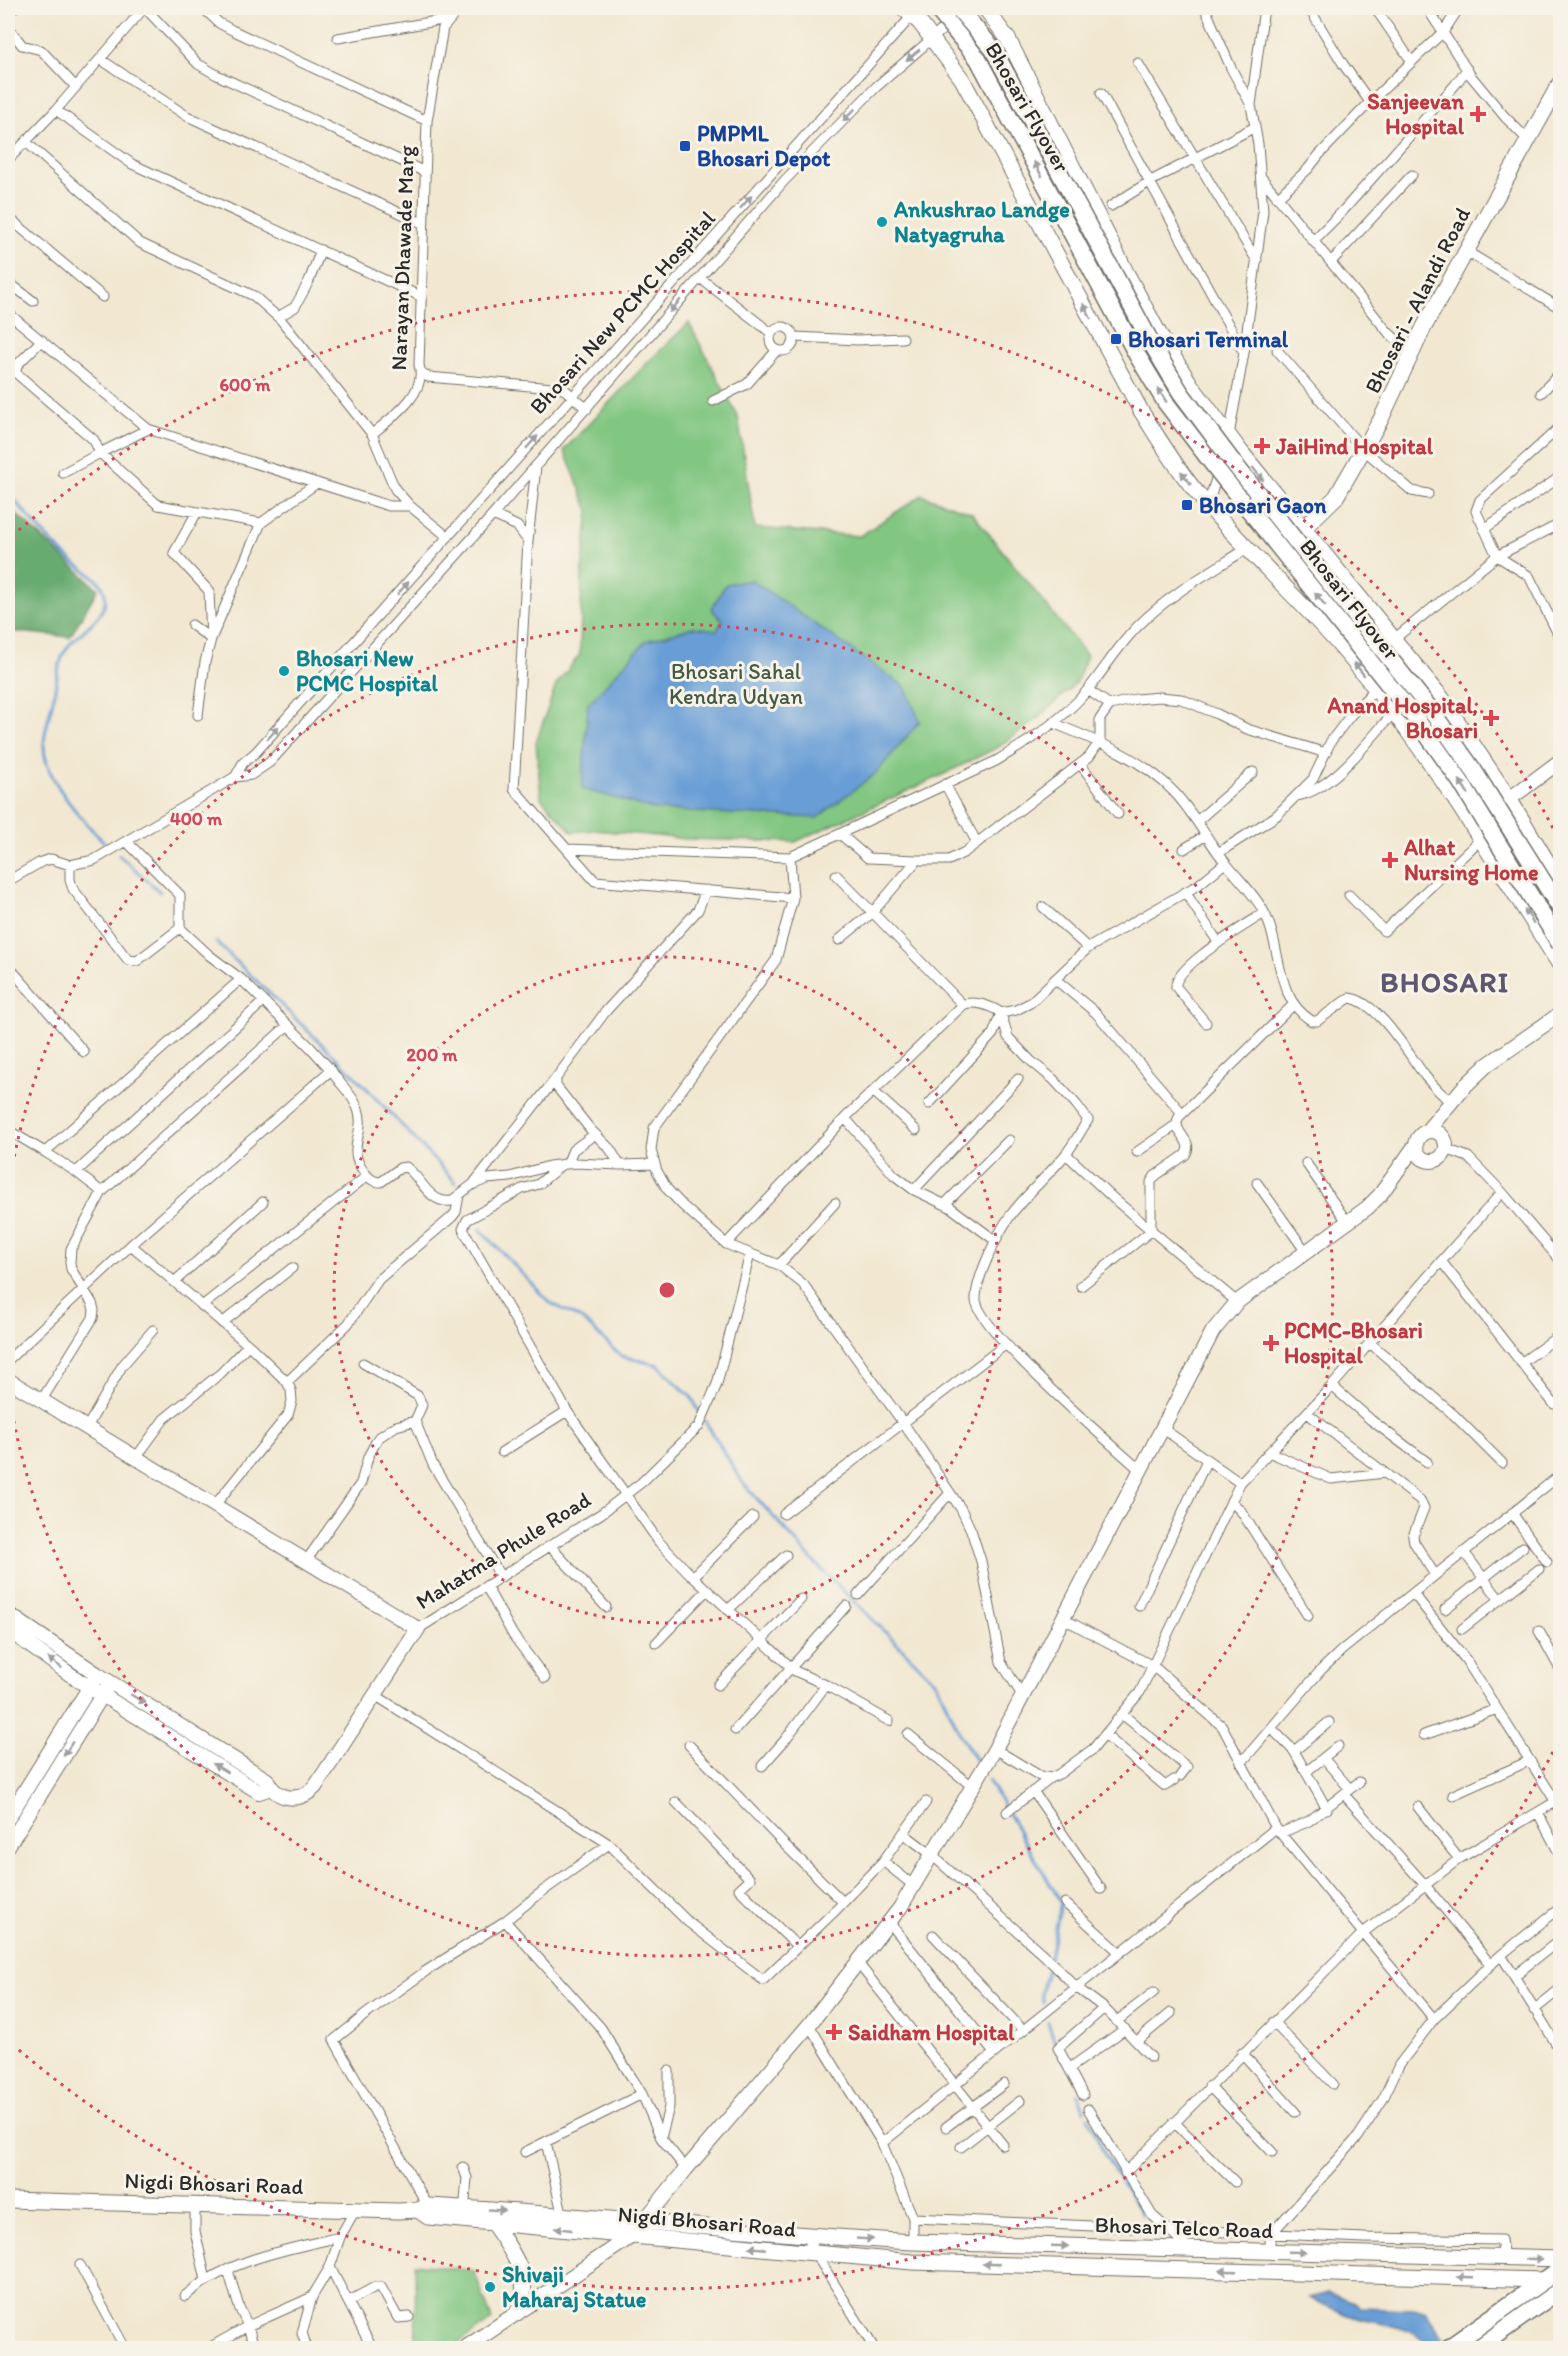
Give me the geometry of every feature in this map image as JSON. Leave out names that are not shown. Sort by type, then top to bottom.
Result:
[{"type":"highway","name":"Bhosari Flyover","points":[[936,8],[978,59],[1137,355],[1166,403],[1416,719],[1460,781],[1560,944]]},
{"type":"highway","name":"Bhosari Flyover","points":[[958,8],[993,49],[1153,346],[1181,393],[1232,461],[1430,709],[1474,771],[1560,908]]},
{"type":"highway","points":[[1448,2349],[1560,2269]]},
{"type":"highway","points":[[1478,2349],[1560,2290]]},
{"type":"main road","points":[[985,8],[1008,39],[1162,339],[1191,385],[1228,436],[1441,697],[1558,875]]},
{"type":"main road","points":[[911,10],[962,79],[1141,411],[1173,462],[1208,506],[1341,647],[1393,712],[1477,833],[1560,965]]},
{"type":"main road","name":"Bhosari - Alandi Road","points":[[1304,529],[1336,497],[1381,419],[1413,351],[1466,251],[1560,83]]},
{"type":"main road","points":[[1047,237],[1095,211]]},
{"type":"main road","name":"Nigdi Bhosari Road","points":[[8,2200],[425,2211],[464,2214],[562,2213],[807,2236]]},
{"type":"main road","name":"Nigdi Bhosari Road","points":[[464,2214],[492,2222],[815,2253]]},
{"type":"main road","points":[[492,2222],[510,2248],[521,2274],[524,2296],[517,2313]]},
{"type":"main road","name":"Bhosari Telco Road","points":[[807,2236],[913,2242],[1560,2259]]},
{"type":"main road","name":"Bhosari Telco Road","points":[[815,2253],[912,2262],[1545,2280]]},
{"type":"street","points":[[8,12],[14,8]]},
{"type":"street","points":[[8,160],[56,110],[144,8],[198,64],[425,172]]},
{"type":"street","points":[[203,8],[219,23],[232,30],[426,121]]},
{"type":"street","name":"Narayan Dhawade Marg","points":[[372,434],[408,402],[421,372],[419,365],[426,121],[443,28],[459,8]]},
{"type":"street","name":"Bhosari New PCMC Hospital","points":[[70,865],[93,860],[235,777],[251,775],[270,762],[587,409],[785,180],[890,74],[967,8]]},
{"type":"street","points":[[1205,8],[1231,68],[1251,105]]},
{"type":"street","points":[[1208,506],[1228,436],[1244,353],[1263,211],[1251,105],[1264,8]]},
{"type":"street","points":[[1309,8],[1343,64],[1370,102]]},
{"type":"street","points":[[1375,8],[1412,62]]},
{"type":"street","points":[[1427,8],[1467,69],[1505,117],[1528,140]]},
{"type":"street","points":[[1277,198],[1308,169],[1370,102],[1444,31],[1459,8]]},
{"type":"street","name":"Bhosari New PCMC Hospital","points":[[235,777],[243,762],[256,752],[510,468],[911,10]]},
{"type":"street","points":[[338,38],[448,19]]},
{"type":"street","points":[[8,27],[21,45],[41,50],[76,87]]},
{"type":"street","points":[[100,59],[187,116],[422,223]]},
{"type":"street","points":[[1138,63],[1257,261]]},
{"type":"street","points":[[1313,241],[1341,213],[1467,69]]},
{"type":"street","points":[[1101,93],[1244,353]]},
{"type":"street","points":[[56,110],[132,164],[422,297]]},
{"type":"street","points":[[1111,206],[1195,156],[1255,127]]},
{"type":"street","points":[[26,142],[140,243],[254,296],[278,317],[372,434],[395,489],[410,506],[448,537]]},
{"type":"street","points":[[1331,262],[1412,175]]},
{"type":"street","points":[[1260,177],[1388,332],[1413,351]]},
{"type":"street","points":[[8,217],[103,297]]},
{"type":"street","points":[[278,317],[295,307],[309,281],[321,250]]},
{"type":"street","points":[[1466,251],[1560,308]]},
{"type":"street","points":[[700,278],[770,332]]},
{"type":"street","points":[[8,282],[33,301]]},
{"type":"street","points":[[8,314],[148,429],[389,506],[410,506]]},
{"type":"street","points":[[770,332],[782,326],[790,330],[795,337]]},
{"type":"street","points":[[770,332],[769,342],[782,352],[791,346],[795,337]]},
{"type":"street","points":[[795,337],[858,340],[903,338]]},
{"type":"street","points":[[16,372],[17,365],[42,340]]},
{"type":"street","points":[[713,401],[747,384],[777,350]]},
{"type":"street","points":[[1277,350],[1363,449],[1412,491],[1428,494]]},
{"type":"street","points":[[8,365],[94,440],[100,453],[158,505],[261,523]]},
{"type":"street","points":[[421,372],[428,377],[564,389],[587,409]]},
{"type":"street","points":[[1541,393],[1560,373]]},
{"type":"street","points":[[1560,427],[1480,500],[1476,511],[1497,556],[1529,576],[1560,638]]},
{"type":"street","points":[[63,473],[148,429]]},
{"type":"street","points":[[536,466],[528,541],[514,789],[595,881],[793,898]]},
{"type":"street","points":[[510,468],[524,480]]},
{"type":"street","points":[[1484,529],[1560,477]]},
{"type":"street","points":[[198,715],[205,662],[212,639],[261,523],[317,483]]},
{"type":"street","points":[[486,495],[500,507]]},
{"type":"street","points":[[197,512],[174,553],[209,591],[212,639]]},
{"type":"street","points":[[493,515],[517,526],[528,541]]},
{"type":"street","points":[[1394,639],[1497,556],[1560,524]]},
{"type":"street","points":[[567,849],[790,857],[996,761],[1026,743],[1053,723],[1088,690],[1119,645],[1141,622],[1190,584],[1248,548]]},
{"type":"street","points":[[192,625],[212,639]]},
{"type":"street","points":[[1296,796],[1306,795],[1331,779],[1425,678]]},
{"type":"street","points":[[1218,853],[1276,816],[1313,779],[1331,741],[1343,724],[1375,689]]},
{"type":"street","points":[[1088,690],[1110,705]]},
{"type":"street","points":[[840,834],[868,858],[949,860],[976,843],[1081,765],[1100,741],[1100,719],[1110,705],[1136,699],[1160,697],[1181,699],[1247,729],[1326,753]]},
{"type":"street","points":[[1053,723],[1100,741],[1160,779],[1175,793],[1225,863],[1251,892],[1264,913],[1274,937],[1284,985],[1293,1005],[1312,1021],[1317,1021],[1349,998],[1365,1002],[1390,1029],[1434,1086],[1451,1102]]},
{"type":"street","points":[[1349,895],[1384,931],[1510,800],[1560,761]]},
{"type":"street","points":[[1081,765],[1118,814]]},
{"type":"street","points":[[1197,821],[1253,772]]},
{"type":"street","points":[[945,784],[976,843]]},
{"type":"street","points":[[1184,849],[1206,835]]},
{"type":"street","points":[[126,841],[180,895],[180,928],[209,955],[241,979],[330,1070],[359,1112],[355,1156],[358,1165],[367,1176],[375,1182],[381,1182],[400,1168],[406,1167],[424,1188],[440,1201],[451,1201],[472,1185],[606,1011],[698,910],[706,890]]},
{"type":"street","points":[[790,857],[793,898],[776,960],[654,1128],[651,1150],[655,1164],[668,1189],[683,1206],[726,1244],[779,1265],[803,1284],[951,1493],[975,1541],[987,1586],[1001,1662],[1022,1695]]},
{"type":"street","points":[[8,882],[51,858],[70,865],[70,880],[73,889],[128,960],[137,961],[180,928]]},
{"type":"street","points":[[839,940],[872,913],[917,860]]},
{"type":"street","points":[[1001,1013],[1016,1010],[1030,1003],[1088,948],[1198,885],[1225,863]]},
{"type":"street","points":[[836,875],[963,1005]]},
{"type":"street","points":[[1185,892],[1218,942]]},
{"type":"street","points":[[1043,907],[1088,948]]},
{"type":"street","points":[[1206,1023],[1180,993],[1176,982],[1178,977],[1218,942],[1264,913]]},
{"type":"street","points":[[8,966],[84,1052]]},
{"type":"street","points":[[45,1152],[241,979]]},
{"type":"street","points":[[1055,979],[1096,1013],[1182,1113]]},
{"type":"street","points":[[76,1172],[263,1002]]},
{"type":"street","points":[[726,1244],[845,1118],[963,1005],[968,1002],[995,1008],[1001,1013],[1008,1037],[1031,1061],[1053,1079],[1088,1120],[1066,1154],[1010,1216],[987,1258],[976,1301],[982,1316],[1005,1345],[1140,1470]]},
{"type":"street","points":[[1137,1152],[1176,1125],[1182,1113],[1293,1005]]},
{"type":"street","points":[[930,1104],[993,1034],[1001,1013]]},
{"type":"street","points":[[465,2349],[632,2236],[808,2025],[889,1922],[914,1886],[995,1749],[1213,1331],[1237,1302],[1348,1222],[1380,1195],[1415,1146],[1419,1136],[1427,1131],[1463,1088],[1487,1065],[1560,1014]]},
{"type":"street","points":[[41,1401],[93,1318],[92,1303],[70,1269],[71,1249],[102,1192],[287,1026]]},
{"type":"street","points":[[8,1360],[82,1289],[330,1070]]},
{"type":"street","points":[[556,1078],[556,1086],[610,1149],[620,1165]]},
{"type":"street","points":[[914,1190],[1018,1079]]},
{"type":"street","points":[[873,1091],[916,1130]]},
{"type":"street","points":[[845,1118],[894,1175],[914,1190],[945,1204],[996,1241]]},
{"type":"street","points":[[1151,1231],[1151,1182],[1155,1176],[1185,1155],[1188,1150],[1188,1144],[1176,1125]]},
{"type":"street","points":[[8,1130],[76,1172],[102,1192]]},
{"type":"street","points":[[1415,1146],[1421,1157],[1429,1161],[1438,1159],[1446,1149],[1446,1143],[1441,1134],[1432,1130],[1427,1131]]},
{"type":"street","points":[[595,1134],[573,1150],[564,1164],[539,1184],[522,1190],[467,1220],[464,1229],[567,1410],[624,1495],[659,1542],[693,1577],[795,1671],[826,1685],[889,1721]]},
{"type":"street","points":[[945,1204],[1009,1140]]},
{"type":"street","points":[[1446,1149],[1468,1157],[1502,1192],[1560,1260]]},
{"type":"street","points":[[1066,1154],[1114,1199],[1237,1302]]},
{"type":"street","points":[[1306,1163],[1348,1222]]},
{"type":"street","points":[[472,1185],[487,1179],[510,1177],[564,1164],[655,1164]]},
{"type":"street","points":[[202,1306],[367,1176]]},
{"type":"street","points":[[1257,1183],[1306,1252]]},
{"type":"street","points":[[1007,1812],[1050,1778],[1094,1749],[1140,1692],[1240,1483],[1332,1386],[1502,1192]]},
{"type":"street","points":[[287,1382],[348,1324],[379,1279],[452,1217],[456,1212],[459,1195]]},
{"type":"street","points":[[174,1282],[263,1202]]},
{"type":"street","points":[[779,1265],[835,1203]]},
{"type":"street","points":[[1081,1286],[1151,1231]]},
{"type":"street","points":[[131,1245],[248,1345],[287,1382],[291,1390],[292,1401],[288,1415],[214,1506]]},
{"type":"street","name":"Mahatma Phule Road","points":[[8,1380],[418,1629],[602,1513],[642,1482],[699,1426],[717,1384],[750,1254]]},
{"type":"street","points":[[1441,1261],[1554,1404]]},
{"type":"street","points":[[222,1323],[292,1268]]},
{"type":"street","points":[[86,1429],[122,1366],[153,1330]]},
{"type":"street","points":[[1521,1363],[1560,1335]]},
{"type":"street","points":[[1370,1343],[1454,1415],[1502,1463]]},
{"type":"street","points":[[135,1459],[164,1419],[221,1373],[248,1345]]},
{"type":"street","points":[[784,1514],[1005,1345]]},
{"type":"street","points":[[363,1363],[418,1396],[422,1405],[415,1421],[434,1465],[501,1577]]},
{"type":"street","points":[[1332,1386],[1371,1420],[1427,1462]]},
{"type":"street","points":[[502,1452],[567,1410]]},
{"type":"street","points":[[1307,1413],[1420,1500],[1424,1508],[1413,1536],[1414,1542],[1435,1575]]},
{"type":"street","points":[[306,1561],[361,1483],[368,1457],[378,1438],[396,1426],[415,1421]]},
{"type":"street","points":[[1162,1428],[1240,1483]]},
{"type":"street","points":[[1269,1452],[1331,1479],[1385,1473]]},
{"type":"street","points":[[1138,1606],[1207,1460]]},
{"type":"street","points":[[1241,1763],[1321,1670],[1342,1650],[1560,1474]]},
{"type":"street","points":[[858,1594],[951,1493]]},
{"type":"street","points":[[1231,1501],[1241,1511],[1308,1616]]},
{"type":"street","points":[[1512,1513],[1547,1562]]},
{"type":"street","points":[[693,1577],[753,1517]]},
{"type":"street","points":[[550,1546],[606,1607]]},
{"type":"street","points":[[1445,1609],[1523,1547]]},
{"type":"street","points":[[1464,1552],[1500,1600]]},
{"type":"street","points":[[728,1610],[786,1555]]},
{"type":"street","points":[[1462,1629],[1539,1569]]},
{"type":"street","points":[[486,1586],[513,1635],[545,1678]]},
{"type":"street","points":[[656,1643],[707,1590]]},
{"type":"street","points":[[1125,2173],[1364,1932],[1459,1859],[1558,1801],[1529,1761],[1466,1660],[1413,1593]]},
{"type":"street","points":[[718,1685],[801,1599]]},
{"type":"street","points":[[735,1730],[846,1606]]},
{"type":"street","points":[[8,1614],[97,1674],[267,1779],[271,1788],[287,1798],[296,1799],[308,1795],[315,1787],[418,1629]]},
{"type":"street","points":[[1062,1618],[1154,1666],[1222,1726],[1279,1830],[1434,2019]]},
{"type":"street","points":[[8,1630],[89,1687],[259,1792],[271,1788]]},
{"type":"street","points":[[1539,1631],[1560,1669]]},
{"type":"street","points":[[8,1818],[97,1674]]},
{"type":"street","points":[[8,1846],[110,1682]]},
{"type":"street","points":[[762,1766],[785,1740],[826,1685]]},
{"type":"street","points":[[375,1695],[609,1844],[688,1922],[763,1980],[883,1861],[926,1802]]},
{"type":"street","points":[[1424,1735],[1497,1709]]},
{"type":"street","points":[[1105,1734],[1165,1786],[1187,1767],[1122,1714]]},
{"type":"street","points":[[1294,1751],[1329,1722]]},
{"type":"street","points":[[1271,1728],[1294,1751],[1327,1809]]},
{"type":"street","points":[[908,1734],[973,1787]]},
{"type":"street","points":[[689,1745],[843,1902]]},
{"type":"street","points":[[1306,1772],[1338,1746]]},
{"type":"street","points":[[995,1749],[1040,1776],[1050,1778]]},
{"type":"street","points":[[1323,1758],[1349,1794],[1491,1965]]},
{"type":"street","points":[[1453,1795],[1529,1761]]},
{"type":"street","points":[[882,2143],[1076,1987],[1279,1830],[1309,1821],[1349,1794],[1359,1782]]},
{"type":"street","points":[[1033,1791],[1101,1889]]},
{"type":"street","points":[[676,1802],[750,1879],[739,1889],[797,1946]]},
{"type":"street","points":[[1418,1807],[1459,1859]]},
{"type":"street","points":[[1538,1813],[1560,1855]]},
{"type":"street","points":[[903,1833],[932,1855],[1045,1956],[1076,1987],[1104,2008],[1151,2057]]},
{"type":"street","points":[[425,2211],[334,2040],[426,1971],[505,1922],[543,1891],[609,1844]]},
{"type":"street","points":[[883,1861],[914,1886]]},
{"type":"street","points":[[1065,1903],[1120,1953]]},
{"type":"street","points":[[1269,2252],[1271,2234],[1358,2137],[1383,2099],[1399,2065],[1434,2019],[1501,1955],[1560,1908]]},
{"type":"street","points":[[505,1922],[601,2028],[642,2094],[661,2138],[686,2169]]},
{"type":"street","points":[[889,1922],[994,2054]]},
{"type":"street","points":[[933,1935],[1023,2031]]},
{"type":"street","points":[[1514,1976],[1560,1940]]},
{"type":"street","points":[[1501,1955],[1560,2050]]},
{"type":"street","points":[[857,1962],[1003,2145]]},
{"type":"street","points":[[1534,2010],[1560,1989]]},
{"type":"street","points":[[1117,2021],[1155,1992]]},
{"type":"street","points":[[1083,2095],[1058,2048],[1104,2008]]},
{"type":"street","points":[[1137,2041],[1171,2013]]},
{"type":"street","points":[[1274,2022],[1333,2084]]},
{"type":"street","points":[[808,2025],[882,2143],[913,2218],[913,2242]]},
{"type":"street","points":[[1070,2068],[1125,2029]]},
{"type":"street","points":[[1242,2053],[1295,2112]]},
{"type":"street","points":[[661,2138],[669,2107],[669,2071]]},
{"type":"street","points":[[946,2127],[1004,2084]]},
{"type":"street","points":[[1209,2086],[1272,2152]]},
{"type":"street","points":[[525,2152],[642,2094]]},
{"type":"street","points":[[960,2146],[1020,2101]]},
{"type":"street","points":[[1088,2109],[1152,2215],[1190,2249]]},
{"type":"street","points":[[1174,2122],[1235,2182]]},
{"type":"street","points":[[546,2142],[562,2213]]},
{"type":"street","points":[[463,2167],[467,2178],[464,2214]]},
{"type":"street","points":[[195,2205],[195,2231],[206,2280]]},
{"type":"street","points":[[307,2349],[302,2333],[312,2297],[330,2267],[340,2237],[355,2210]]},
{"type":"street","points":[[913,2218],[1271,2234],[1501,2240],[1504,2258]]},
{"type":"street","points":[[807,2236],[874,2349]]},
{"type":"street","points":[[185,2296],[206,2280],[228,2270],[278,2252],[340,2237]]},
{"type":"street","points":[[80,2265],[124,2349]]},
{"type":"street","points":[[330,2267],[372,2349]]},
{"type":"street","points":[[228,2270],[238,2307],[248,2326],[254,2349]]},
{"type":"street","points":[[348,2301],[375,2287],[381,2287],[398,2319],[410,2317]]},
{"type":"street","points":[[209,2349],[248,2326],[312,2297]]},
{"type":"green space","name":"Bhosari Sahal Kendra Udyan","points":[[689,323],[738,417],[755,528],[860,536],[922,495],[972,513],[1087,656],[1076,683],[1036,720],[1000,746],[936,778],[795,842],[686,839],[595,830],[572,832],[541,798],[536,742],[556,685],[580,654],[582,570],[589,511],[564,450],[649,361]]},
{"type":"green space","points":[[8,502],[13,511],[98,589],[70,637],[8,631]]},
{"type":"green space","points":[[415,2264],[474,2271],[492,2320],[451,2348],[416,2348]]},
{"type":"water","points":[[752,580],[905,687],[920,721],[876,773],[817,818],[656,810],[582,789],[588,704],[646,641],[693,627],[717,630],[723,620],[711,609],[726,584]]},
{"type":"water","points":[[1328,2293],[1355,2302],[1360,2307],[1413,2309],[1426,2313],[1451,2348],[1429,2348],[1423,2340],[1407,2330],[1357,2318],[1310,2298]]},
{"type":"waterway","points":[[8,493],[50,540],[67,557],[98,581],[104,589],[103,609],[94,622],[70,644],[63,655],[46,726],[44,745],[45,758],[57,784],[75,811],[105,843]]},
{"type":"waterway","points":[[119,855],[160,892]]},
{"type":"waterway","points":[[216,942],[355,1076],[456,1183]]},
{"type":"waterway","points":[[480,1229],[549,1302],[583,1320],[621,1356],[658,1365],[692,1398],[701,1415]]},
{"type":"waterway","points":[[705,1421],[743,1483],[815,1563],[936,1682],[961,1736],[976,1761]]},
{"type":"waterway","points":[[988,1780],[1061,1902],[1050,1958]]},
{"type":"waterway","points":[[1043,2003],[1041,1993],[1049,1964]]},
{"type":"waterway","points":[[1048,2022],[1056,2046]]},
{"type":"waterway","points":[[1077,2093],[1085,2111]]},
{"type":"waterway","points":[[1088,2117],[1105,2155],[1142,2215]]},
{"type":"place","name":"Sanjeevan Hospital","points":[[1478,114]]},
{"type":"place","name":"PMPML Bhosari Depot","points":[[685,146]]},
{"type":"place","name":"Ankushrao Landge Natyagruha","points":[[882,222]]},
{"type":"place","name":"Bhosari Terminal","points":[[1116,339]]},
{"type":"place","name":"JaiHind Hospital","points":[[1262,446]]},
{"type":"place","name":"Bhosari Gaon","points":[[1187,505]]},
{"type":"place","name":"Bhosari New PCMC Hospital","points":[[284,671]]},
{"type":"place","name":"Anand Hospital, Bhosari","points":[[1491,718]]},
{"type":"place","name":"Alhat Nursing Home","points":[[1390,860]]},
{"type":"place","name":"PCMC-Bhosari Hospital","points":[[1271,1343]]},
{"type":"place","name":"Saidham Hospital","points":[[834,2032]]},
{"type":"place","name":"Shivaji Maharaj Statue","points":[[490,2287]]},
{"type":"district","name":"BHOSARI","points":[[1445,982]]}]
